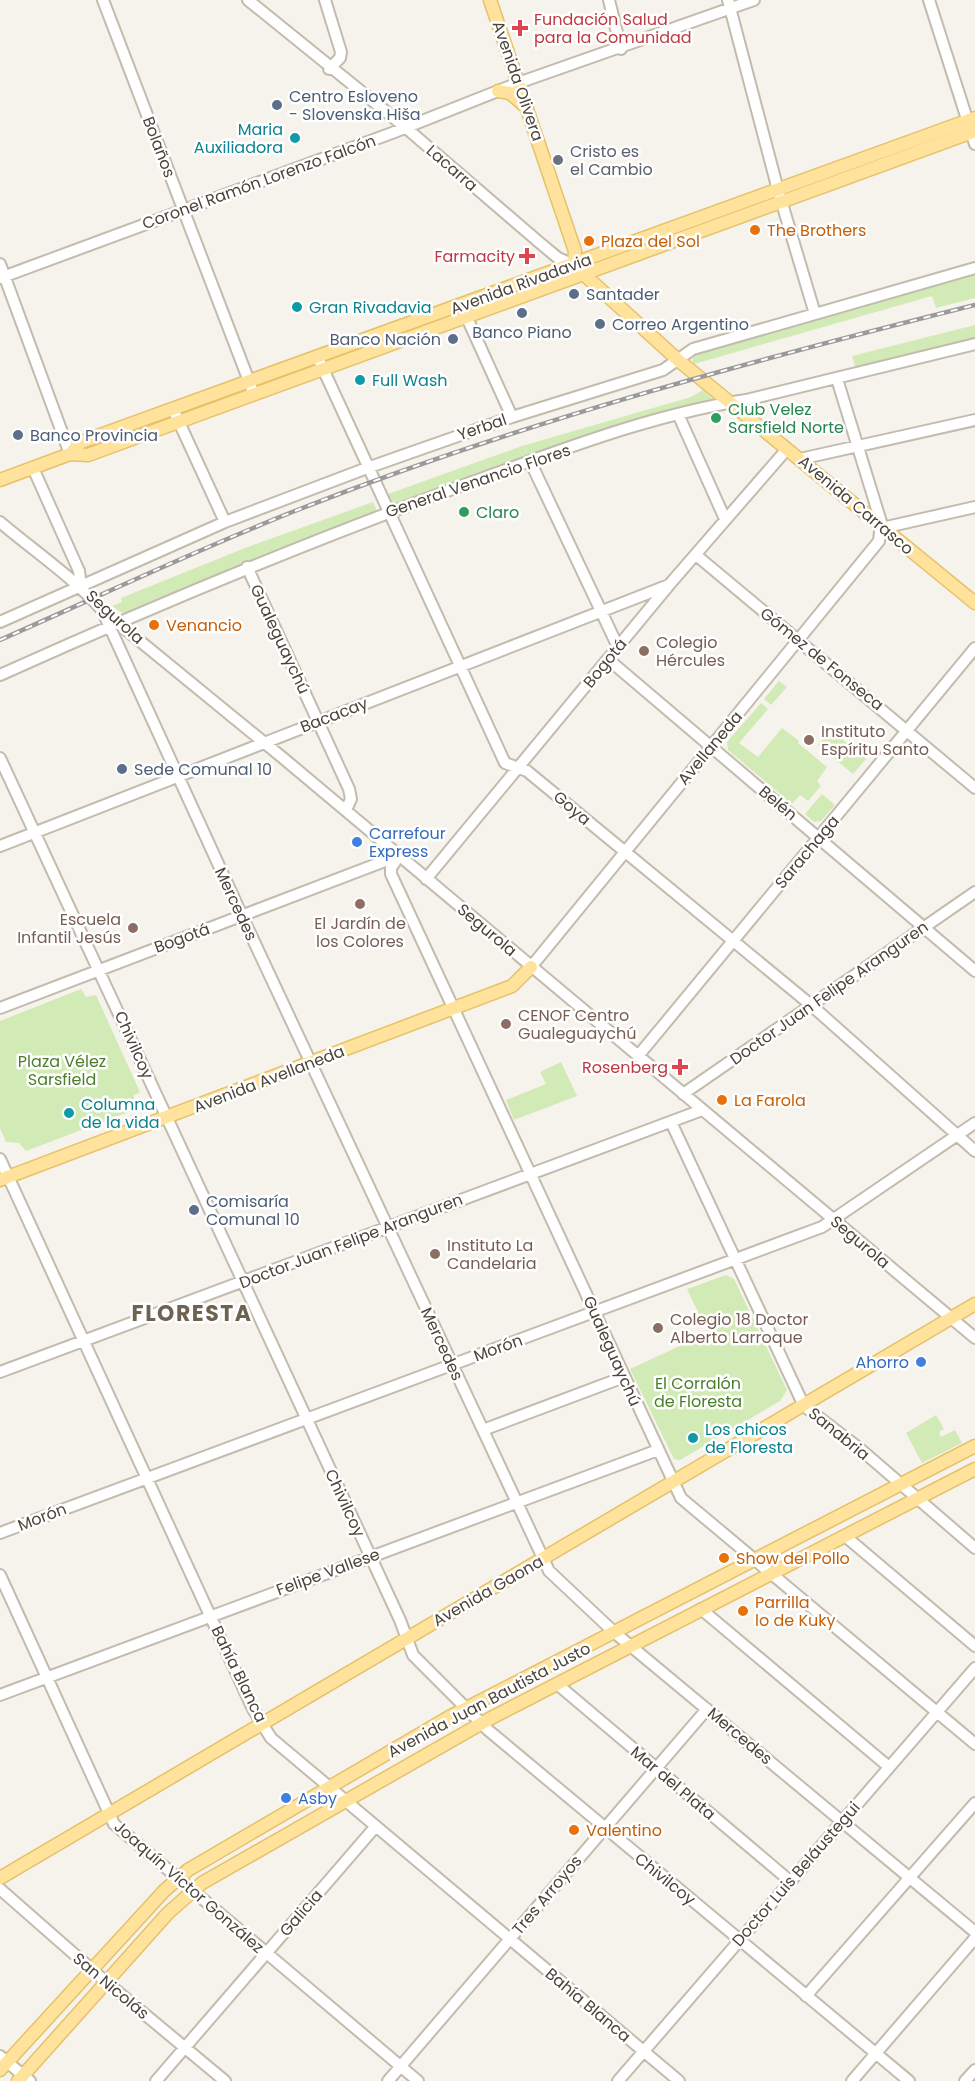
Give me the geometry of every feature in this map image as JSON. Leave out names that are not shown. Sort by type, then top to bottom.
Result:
[{"type":"main road","name":"Avenida Olivera","points":[[490,0],[575,251],[574,265]]},
{"type":"main road","points":[[498,91],[510,93],[528,109]]},
{"type":"main road","name":"Avenida Rivadavia","points":[[0,480],[70,454],[88,455],[324,370],[574,265],[971,119]]},
{"type":"main road","name":"Avenida Rivadavia","points":[[70,454],[81,442],[173,409],[318,358],[583,275],[974,136]]},
{"type":"main road","name":"Avenida Carrasco","points":[[574,265],[678,360],[975,603]]},
{"type":"main road","name":"Avenida Avellaneda","points":[[4,1178],[512,986],[531,967]]},
{"type":"main road","name":"Avenida Gaona","points":[[0,1878],[975,1304]]},
{"type":"main road","name":"Avenida Juan Bautista Justo","points":[[2,2062],[176,1878],[466,1708],[975,1446]]},
{"type":"main road","name":"Avenida Juan Bautista Justo","points":[[24,2079],[106,1982],[192,1891],[481,1724],[975,1469]]},
{"type":"street","name":"Bolaños","points":[[103,0],[254,394]]},
{"type":"street","name":"Lacarra","points":[[248,0],[330,69],[405,127],[558,258],[574,265]]},
{"type":"street","points":[[325,0],[341,52],[340,58],[330,69]]},
{"type":"street","points":[[609,0],[621,49]]},
{"type":"street","name":"Coronel Ramón Lorenzo Falcón","points":[[2,277],[498,91],[621,49],[729,4],[754,0]]},
{"type":"street","points":[[929,0],[971,119],[974,136]]},
{"type":"street","points":[[729,4],[778,190],[815,314]]},
{"type":"street","points":[[0,264],[2,277],[70,454]]},
{"type":"street","name":"Yerbal","points":[[0,622],[225,522],[367,468],[512,417],[663,370],[693,349],[975,268]]},
{"type":"street","points":[[465,312],[512,417]]},
{"type":"street","name":"General Venancio Flores","points":[[0,675],[247,567],[387,512],[530,461],[709,405],[837,378],[975,345]]},
{"type":"street","name":"Goya","points":[[318,358],[502,758],[508,765],[527,771],[734,940],[811,1005],[975,1151]]},
{"type":"street","points":[[837,378],[859,445],[882,528],[975,507]]},
{"type":"street","points":[[173,409],[225,522]]},
{"type":"street","points":[[678,414],[725,519]]},
{"type":"street","points":[[800,459],[975,420]]},
{"type":"street","name":"Bogotá","points":[[426,879],[669,585],[787,448]]},
{"type":"street","points":[[530,461],[618,648]]},
{"type":"street","points":[[33,468],[79,571],[81,586]]},
{"type":"street","name":"Segurola","points":[[0,522],[48,563],[81,586],[102,610]]},
{"type":"street","name":"Avellaneda","points":[[531,967],[876,548],[882,528]]},
{"type":"street","points":[[48,563],[62,563],[70,550]]},
{"type":"street","name":"Gómez de Fonseca","points":[[696,555],[975,788]]},
{"type":"street","name":"Gualeguaychú","points":[[247,567],[349,789],[351,799],[346,810]]},
{"type":"street","name":"Bacacay","points":[[0,846],[669,585]]},
{"type":"street","name":"Mercedes","points":[[102,610],[113,624],[118,650],[389,1227],[542,1560],[559,1584],[975,1932]]},
{"type":"street","name":"Segurola","points":[[113,624],[137,637],[346,810],[975,1338]]},
{"type":"street","points":[[118,650],[125,639],[137,637]]},
{"type":"street","name":"Sarachaga","points":[[638,1056],[975,648]]},
{"type":"street","name":"Belén","points":[[609,660],[975,971]]},
{"type":"street","name":"Chivilcoy","points":[[0,758],[244,1281],[413,1655],[481,1724],[909,2081]]},
{"type":"street","name":"Bogotá","points":[[0,1008],[399,856]]},
{"type":"street","name":"Gualeguaychú","points":[[399,856],[391,868],[391,874],[672,1483],[681,1498],[975,1744]]},
{"type":"street","name":"Doctor Juan Felipe Aranguren","points":[[683,1094],[975,892]]},
{"type":"street","name":"Doctor Juan Felipe Aranguren","points":[[0,1372],[702,1110]]},
{"type":"street","name":"Sanabria","points":[[670,1122],[804,1406],[859,1448],[900,1486],[975,1548]]},
{"type":"street","name":"Morón","points":[[0,1533],[595,1313],[834,1220],[975,1124]]},
{"type":"street","name":"Bahía Blanca","points":[[0,1159],[4,1178],[85,1341],[262,1724],[271,1738],[679,2081]]},
{"type":"street","points":[[483,1430],[624,1377]]},
{"type":"street","name":"Felipe Vallese","points":[[0,1695],[657,1450]]},
{"type":"street","points":[[845,1536],[975,1646]]},
{"type":"street","name":"Joaquín Victor González","points":[[0,1575],[108,1814],[118,1829],[418,2081]]},
{"type":"street","points":[[701,1609],[889,1767]]},
{"type":"street","name":"Doctor Luis Beláustegui","points":[[618,2081],[975,1668]]},
{"type":"street","name":"Mar del Plata","points":[[557,1684],[790,1881]]},
{"type":"street","name":"Tres Arroyos","points":[[388,2081],[707,1709]]},
{"type":"street","points":[[806,1996],[975,1803]]},
{"type":"street","name":"Galicia","points":[[156,2081],[375,1826]]},
{"type":"street","name":"San Nicolás","points":[[0,1889],[106,1982],[225,2081]]},
{"type":"street","points":[[852,2081],[975,1938]]},
{"type":"street","points":[[2,2062],[24,2079]]},
{"type":"street","points":[[965,2081],[975,2070]]},
{"type":"green space","points":[[975,274],[975,298],[936,308],[932,296],[694,364],[692,360],[697,352]]},
{"type":"green space","points":[[975,325],[975,341],[856,369],[852,356]]},
{"type":"green space","points":[[703,390],[713,399],[520,460],[391,504],[388,494],[522,446],[691,397]]},
{"type":"green space","points":[[373,502],[377,511],[133,611],[122,613],[112,606],[122,602],[121,598],[245,548]]},
{"type":"green space","points":[[779,681],[787,687],[771,705],[764,699]]},
{"type":"green space","points":[[761,703],[768,709],[739,743],[758,757],[782,728],[799,741],[798,743],[827,767],[817,781],[821,786],[808,801],[800,795],[792,804],[728,750],[727,742]]},
{"type":"green space","points":[[831,730],[866,759],[853,774],[818,745]]},
{"type":"green space","points":[[822,794],[835,805],[821,821],[814,822],[805,814]]},
{"type":"green space","name":"Plaza Vélez Sarsfield","points":[[81,989],[86,997],[96,995],[140,1092],[134,1095],[134,1110],[26,1151],[19,1143],[6,1142],[0,1128],[0,1021]]},
{"type":"green space","points":[[561,1062],[577,1096],[514,1120],[506,1100],[546,1084],[540,1072]]},
{"type":"green space","name":"El Corralón de Floresta","points":[[726,1275],[734,1279],[787,1390],[780,1401],[680,1460],[674,1459],[630,1369],[708,1333],[687,1289]]},
{"type":"green space","points":[[936,1415],[944,1429],[939,1432],[941,1437],[955,1430],[962,1443],[922,1463],[906,1433]]},
{"type":"railway","points":[[0,640],[262,524],[466,449],[634,396],[975,305]]},
{"type":"place","name":"Fundación Salud para la Comunidad","points":[[520,28]]},
{"type":"place","name":"Centro Esloveno - Slovenska Hiša","points":[[277,105]]},
{"type":"place","name":"Maria Auxiliadora","points":[[295,138]]},
{"type":"place","name":"Cristo es el Cambio","points":[[558,160]]},
{"type":"place","name":"The Brothers","points":[[755,230]]},
{"type":"place","name":"Plaza del Sol","points":[[589,241]]},
{"type":"place","name":"Farmacity","points":[[527,256]]},
{"type":"place","name":"Santader","points":[[574,294]]},
{"type":"place","name":"Gran Rivadavia","points":[[297,307]]},
{"type":"place","name":"Banco Piano","points":[[522,313]]},
{"type":"place","name":"Correo Argentino","points":[[600,324]]},
{"type":"place","name":"Banco Nación","points":[[453,339]]},
{"type":"place","name":"Full Wash","points":[[360,380]]},
{"type":"place","name":"Club Velez Sarsfield Norte","points":[[716,418]]},
{"type":"place","name":"Banco Provincia","points":[[18,435]]},
{"type":"place","name":"Claro","points":[[464,512]]},
{"type":"place","name":"Venancio","points":[[154,625]]},
{"type":"place","name":"Colegio Hércules","points":[[644,651]]},
{"type":"place","name":"Instituto Espíritu Santo","points":[[809,740]]},
{"type":"place","name":"Sede Comunal 10","points":[[122,769]]},
{"type":"place","name":"Carrefour Express","points":[[357,842]]},
{"type":"place","name":"El Jardín de los Colores","points":[[360,904]]},
{"type":"place","name":"Escuela Infantil Jesús","points":[[133,928]]},
{"type":"place","name":"CENOF Centro Gualeguaychú","points":[[506,1024]]},
{"type":"place","name":"Rosenberg","points":[[680,1067]]},
{"type":"place","name":"La Farola","points":[[722,1100]]},
{"type":"place","name":"Columna de la vida","points":[[69,1113]]},
{"type":"place","name":"Comisaría Comunal 10","points":[[194,1210]]},
{"type":"place","name":"Instituto La Candelaria","points":[[435,1254]]},
{"type":"place","name":"Colegio 18 Doctor Alberto Larroque","points":[[658,1328]]},
{"type":"place","name":"Ahorro","points":[[921,1362]]},
{"type":"place","name":"Los chicos de Floresta","points":[[693,1438]]},
{"type":"place","name":"Show del Pollo","points":[[724,1558]]},
{"type":"place","name":"Parrilla lo de Kuky","points":[[743,1611]]},
{"type":"place","name":"Asby","points":[[286,1798]]},
{"type":"place","name":"Valentino","points":[[574,1830]]},
{"type":"district","name":"FLORESTA","points":[[192,1313]]}]
